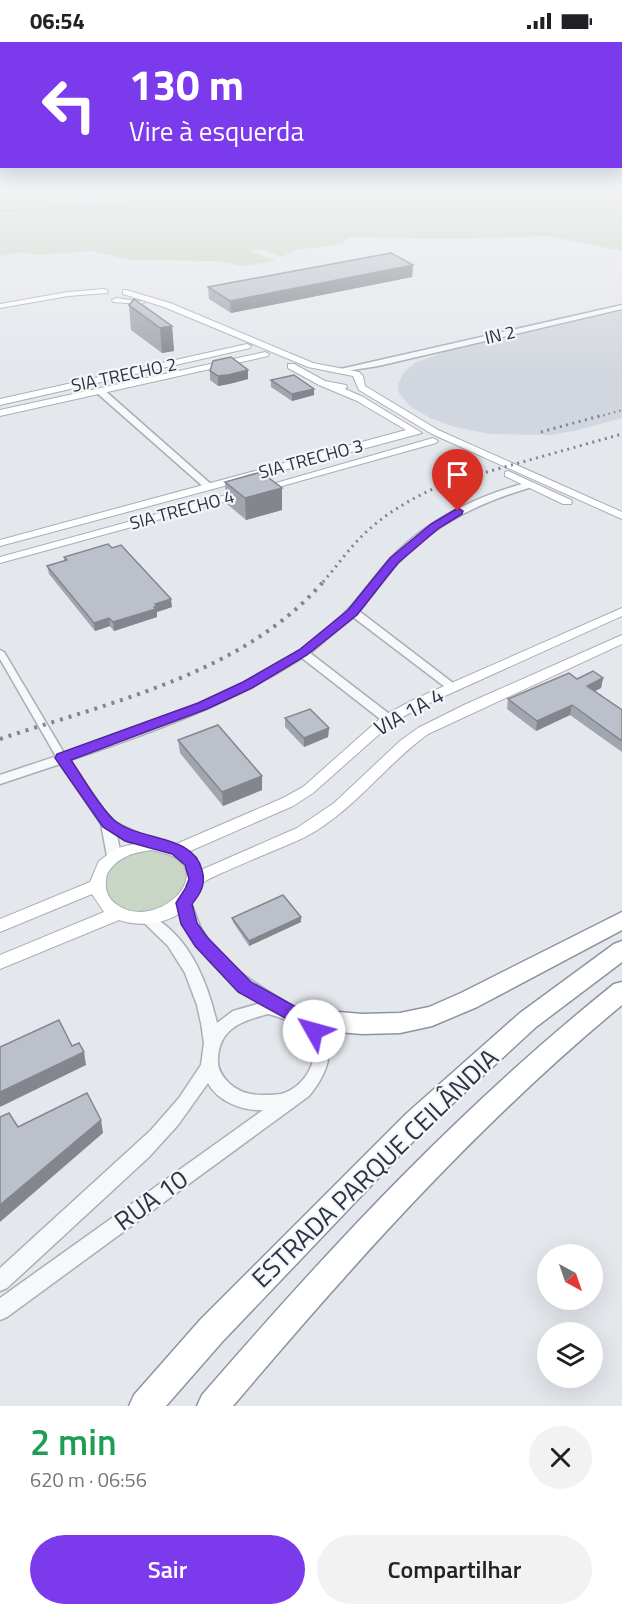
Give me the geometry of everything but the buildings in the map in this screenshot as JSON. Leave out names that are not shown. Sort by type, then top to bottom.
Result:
[{"type":"highway","points":[[294,1015],[362,1024],[400,1023],[432,1016],[469,1000],[622,920]]},
{"type":"highway","name":"ESTRADA PARQUE CEILÂNDIA","points":[[145,1406],[211,1331],[416,1121],[528,1020],[622,951]]},
{"type":"highway","name":"ESTRADA PARQUE CEILÂNDIA","points":[[213,1406],[342,1259],[452,1142],[562,1038],[622,991]]},
{"type":"main road","points":[[103,300],[96,296],[104,291]]},
{"type":"main road","points":[[0,306],[104,291],[119,291],[167,305],[311,365],[337,370],[359,379],[369,393],[435,432],[622,516]]},
{"type":"main road","points":[[116,300],[127,297],[119,291]]},
{"type":"main road","points":[[0,314],[72,301],[116,300],[148,304],[265,354],[315,379],[321,385],[335,388],[360,399],[413,432],[622,526]]},
{"type":"main road","name":"SIA TRECHO 2","points":[[0,402],[247,346]]},
{"type":"main road","points":[[234,350],[246,353],[248,356],[245,359]]},
{"type":"main road","points":[[0,413],[265,354]]},
{"type":"main road","points":[[315,379],[318,374],[337,370]]},
{"type":"main road","points":[[335,388],[349,387],[359,379]]},
{"type":"main road","name":"SIA TRECHO 3","points":[[0,543],[413,432]]},
{"type":"main road","name":"SIA TRECHO 4","points":[[0,560],[434,441]]},
{"type":"main road","points":[[335,453],[350,457],[350,465]]},
{"type":"main road","points":[[57,528],[48,535],[58,544]]},
{"type":"main road","points":[[18,538],[33,542],[35,544],[33,550]]},
{"type":"main road","name":"VIA 1A 4","points":[[177,850],[257,818],[298,796],[388,719],[622,612]]},
{"type":"main road","name":"VIA 1A 4","points":[[196,879],[302,832],[339,807],[405,744],[423,731],[622,639]]},
{"type":"main road","points":[[152,845],[177,850],[192,863],[196,879],[193,892],[184,903],[160,915],[146,918],[130,918],[117,914],[101,901],[96,886],[104,865],[114,856],[139,846],[152,845]]},
{"type":"main road","points":[[0,926],[96,886]]},
{"type":"main road","points":[[0,962],[117,914]]},
{"type":"street","name":"IN 2","points":[[337,370],[378,364],[622,307]]},
{"type":"street","name":"IN 2","points":[[359,379],[363,370],[378,364]]},
{"type":"street","points":[[100,391],[209,487]]},
{"type":"street","points":[[0,780],[203,706],[247,685],[303,653],[352,612],[394,560],[435,526],[478,502],[529,484]]},
{"type":"street","points":[[352,612],[453,688]]},
{"type":"street","points":[[0,652],[62,758],[108,823],[130,837],[152,845]]},
{"type":"street","points":[[303,653],[388,719]]},
{"type":"street","points":[[108,823],[114,856]]},
{"type":"street","points":[[184,903],[189,924],[220,963],[244,987],[294,1015],[314,1031],[320,1046],[321,1062],[315,1077],[303,1091],[286,1100],[266,1104],[247,1102],[229,1095],[216,1082],[209,1067],[208,1054],[212,1041],[221,1027],[234,1016],[250,1010],[268,1008],[294,1015]]},
{"type":"street","points":[[146,918],[167,933],[194,974],[205,1000],[212,1041]]},
{"type":"street","name":"RUA 10","points":[[0,1281],[119,1173],[171,1122],[193,1096],[209,1067]]},
{"type":"street","name":"RUA 10","points":[[0,1310],[303,1091]]},
{"type":"shaded area","points":[[622,311],[622,418],[550,435],[490,434],[455,427],[430,418],[410,406],[399,393],[398,384],[405,371],[415,363],[447,351]]},
{"type":"green space","points":[[0,248],[315,248],[297,250],[281,257],[261,249],[251,251],[276,261],[243,266],[217,261],[130,260],[93,251],[37,255],[23,252],[0,256]]},
{"type":"green space","points":[[605,248],[622,248],[622,251]]},
{"type":"green space","points":[[150,849],[168,852],[187,866],[188,887],[168,903],[151,911],[133,911],[109,901],[103,883],[107,868],[120,858]]},
{"type":"railway","points":[[598,417],[622,410]]},
{"type":"railway","points":[[541,432],[603,415]]},
{"type":"railway","points":[[323,582],[371,528],[400,506],[422,494],[444,484],[622,434]]},
{"type":"railway","points":[[0,739],[131,697],[216,662],[255,640],[291,613],[323,582]]},
{"type":"route","points":[[314,1031],[303,1019],[244,987],[201,941],[189,924],[184,903],[193,892],[196,879],[196,871],[186,856],[177,850],[152,845],[130,837],[108,823],[62,758],[203,706],[247,685],[303,653],[352,612],[394,560],[435,526],[458,511]]}]
